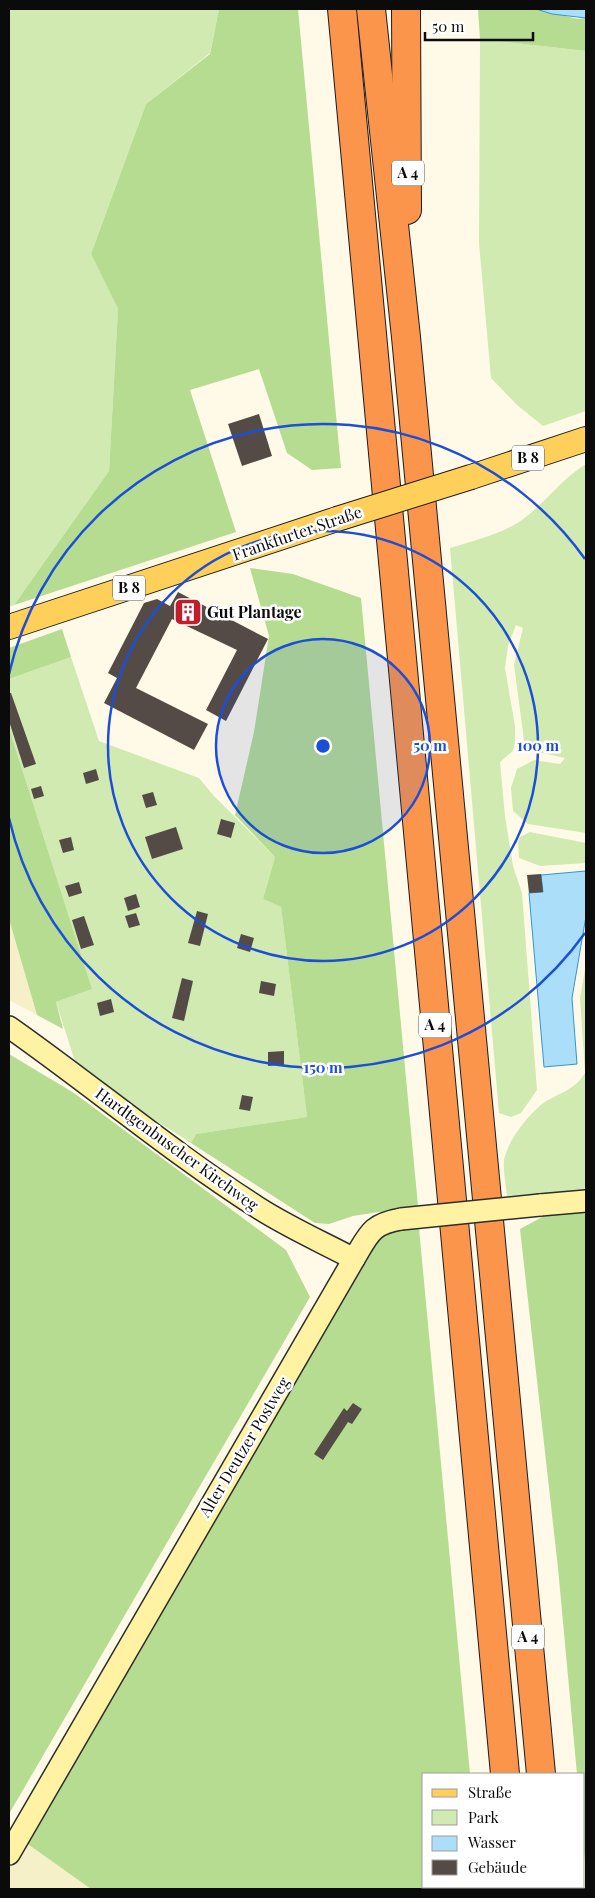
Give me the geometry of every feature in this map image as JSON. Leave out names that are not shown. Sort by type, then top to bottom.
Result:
[{"type":"highway","name":"A 4","points":[[340,9],[505,1773]]},
{"type":"highway","points":[[371,9],[406,336]]},
{"type":"highway","name":"A 4","points":[[406,9],[408,96],[406,336],[541,1773]]},
{"type":"main road","name":"Frankfurter Straße","points":[[9,627],[586,439]]},
{"type":"street","name":"Hardtgenbuscher Kirchweg","points":[[9,1027],[206,1173],[258,1208],[354,1259]]},
{"type":"street","name":"Alter Deutzer Postweg","points":[[9,1854],[372,1230],[384,1222],[402,1219],[586,1201]]},
{"type":"shaded area","points":[[9,919],[37,1015],[9,1000]]},
{"type":"shaded area","points":[[22,1840],[91,1889],[9,1889],[9,1865]]},
{"type":"green space","points":[[9,9],[219,9],[210,53],[146,104],[91,254],[118,309],[109,471],[14,605],[9,607]]},
{"type":"green space","points":[[219,9],[298,9],[341,468],[312,470],[287,453],[259,369],[190,390],[236,532],[14,605],[109,471],[118,309],[91,254],[146,104],[210,54]]},
{"type":"green space","points":[[478,9],[536,9],[578,19],[586,18],[586,51],[480,39]]},
{"type":"green space","points":[[480,39],[586,51],[586,411],[543,426],[517,405],[491,378],[479,243]]},
{"type":"green space","points":[[586,464],[586,833],[528,824],[513,811],[511,788],[517,769],[534,760],[560,764],[565,758],[529,750],[524,740],[514,665],[523,628],[516,625],[508,646],[505,668],[515,726],[515,743],[513,751],[500,762],[505,816],[513,866],[522,893],[537,1090],[521,1113],[511,1117],[499,1113],[450,548],[511,527],[528,515],[568,477]]},
{"type":"green space","points":[[250,568],[293,574],[361,598],[418,1206],[353,1216],[329,1224],[315,1223],[191,1143],[196,1134],[307,1117],[281,907],[263,899],[275,857],[235,815],[254,732],[269,636]]},
{"type":"green space","points":[[62,629],[71,657],[9,679],[9,648]]},
{"type":"green space","points":[[71,657],[99,741],[199,778],[214,796],[275,857],[263,899],[281,907],[307,1117],[196,1134],[191,1143],[78,1071],[56,1002],[92,989],[9,728],[9,679]]},
{"type":"green space","points":[[9,728],[92,989],[56,1002],[63,1029],[37,1015],[9,919]]},
{"type":"green space","points":[[530,832],[586,843],[586,863],[540,866],[519,858],[518,842],[520,837]]},
{"type":"green space","points":[[586,964],[586,1190],[507,1196],[504,1161],[509,1145],[528,1118],[542,1104],[573,1086],[585,1073],[580,998]]},
{"type":"green space","points":[[9,1054],[74,1093],[286,1250],[310,1297],[9,1814]]},
{"type":"green space","points":[[586,1211],[586,1877],[585,1773],[577,1773],[558,1568],[520,1229],[544,1216]]},
{"type":"green space","points":[[401,1225],[403,1230],[419,1228],[470,1773],[422,1773],[422,1888],[481,1889],[91,1889],[22,1840],[380,1235]]},
{"type":"water","points":[[536,9],[586,9],[586,18],[552,14]]},
{"type":"water","points":[[586,871],[586,916],[572,998],[577,1064],[544,1067],[529,893],[543,892],[541,875]]},
{"type":"building","points":[[259,414],[272,456],[242,466],[228,424]]},
{"type":"building","points":[[178,592],[268,639],[226,721],[206,710],[237,650],[172,619],[136,688],[208,724],[194,750],[104,703],[117,678],[108,673],[144,603],[157,599],[170,606]]},
{"type":"building","points":[[9,693],[11,693],[36,764],[24,768],[9,721]]},
{"type":"building","points":[[96,769],[99,780],[86,784],[83,773]]},
{"type":"building","points":[[41,786],[44,796],[34,799],[31,789]]},
{"type":"building","points":[[153,792],[157,805],[146,808],[142,795]]},
{"type":"building","points":[[221,819],[235,823],[231,838],[217,834]]},
{"type":"building","points":[[176,827],[183,849],[152,859],[145,837]]},
{"type":"building","points":[[71,837],[74,850],[63,853],[59,840]]},
{"type":"building","points":[[541,874],[543,892],[529,893],[527,875]]},
{"type":"building","points":[[79,882],[82,893],[69,897],[65,886]]},
{"type":"building","points":[[136,894],[140,907],[128,911],[124,898]]},
{"type":"building","points":[[197,911],[208,914],[200,946],[188,943]]},
{"type":"building","points":[[136,913],[140,925],[129,928],[125,916]]},
{"type":"building","points":[[84,916],[94,945],[81,949],[72,920]]},
{"type":"building","points":[[241,934],[254,938],[250,952],[237,948]]},
{"type":"building","points":[[182,978],[193,981],[184,1021],[172,1018]]},
{"type":"building","points":[[261,981],[276,984],[274,996],[259,993]]},
{"type":"building","points":[[111,999],[114,1012],[100,1016],[97,1003]]},
{"type":"building","points":[[284,1051],[284,1065],[268,1066],[268,1052]]},
{"type":"building","points":[[242,1095],[253,1097],[250,1111],[239,1109]]},
{"type":"building","points":[[353,1403],[362,1409],[352,1424],[348,1422],[323,1460],[314,1454],[344,1408],[347,1411]]},
{"type":"place","name":"Gut Plantage","points":[[188,612]]}]
